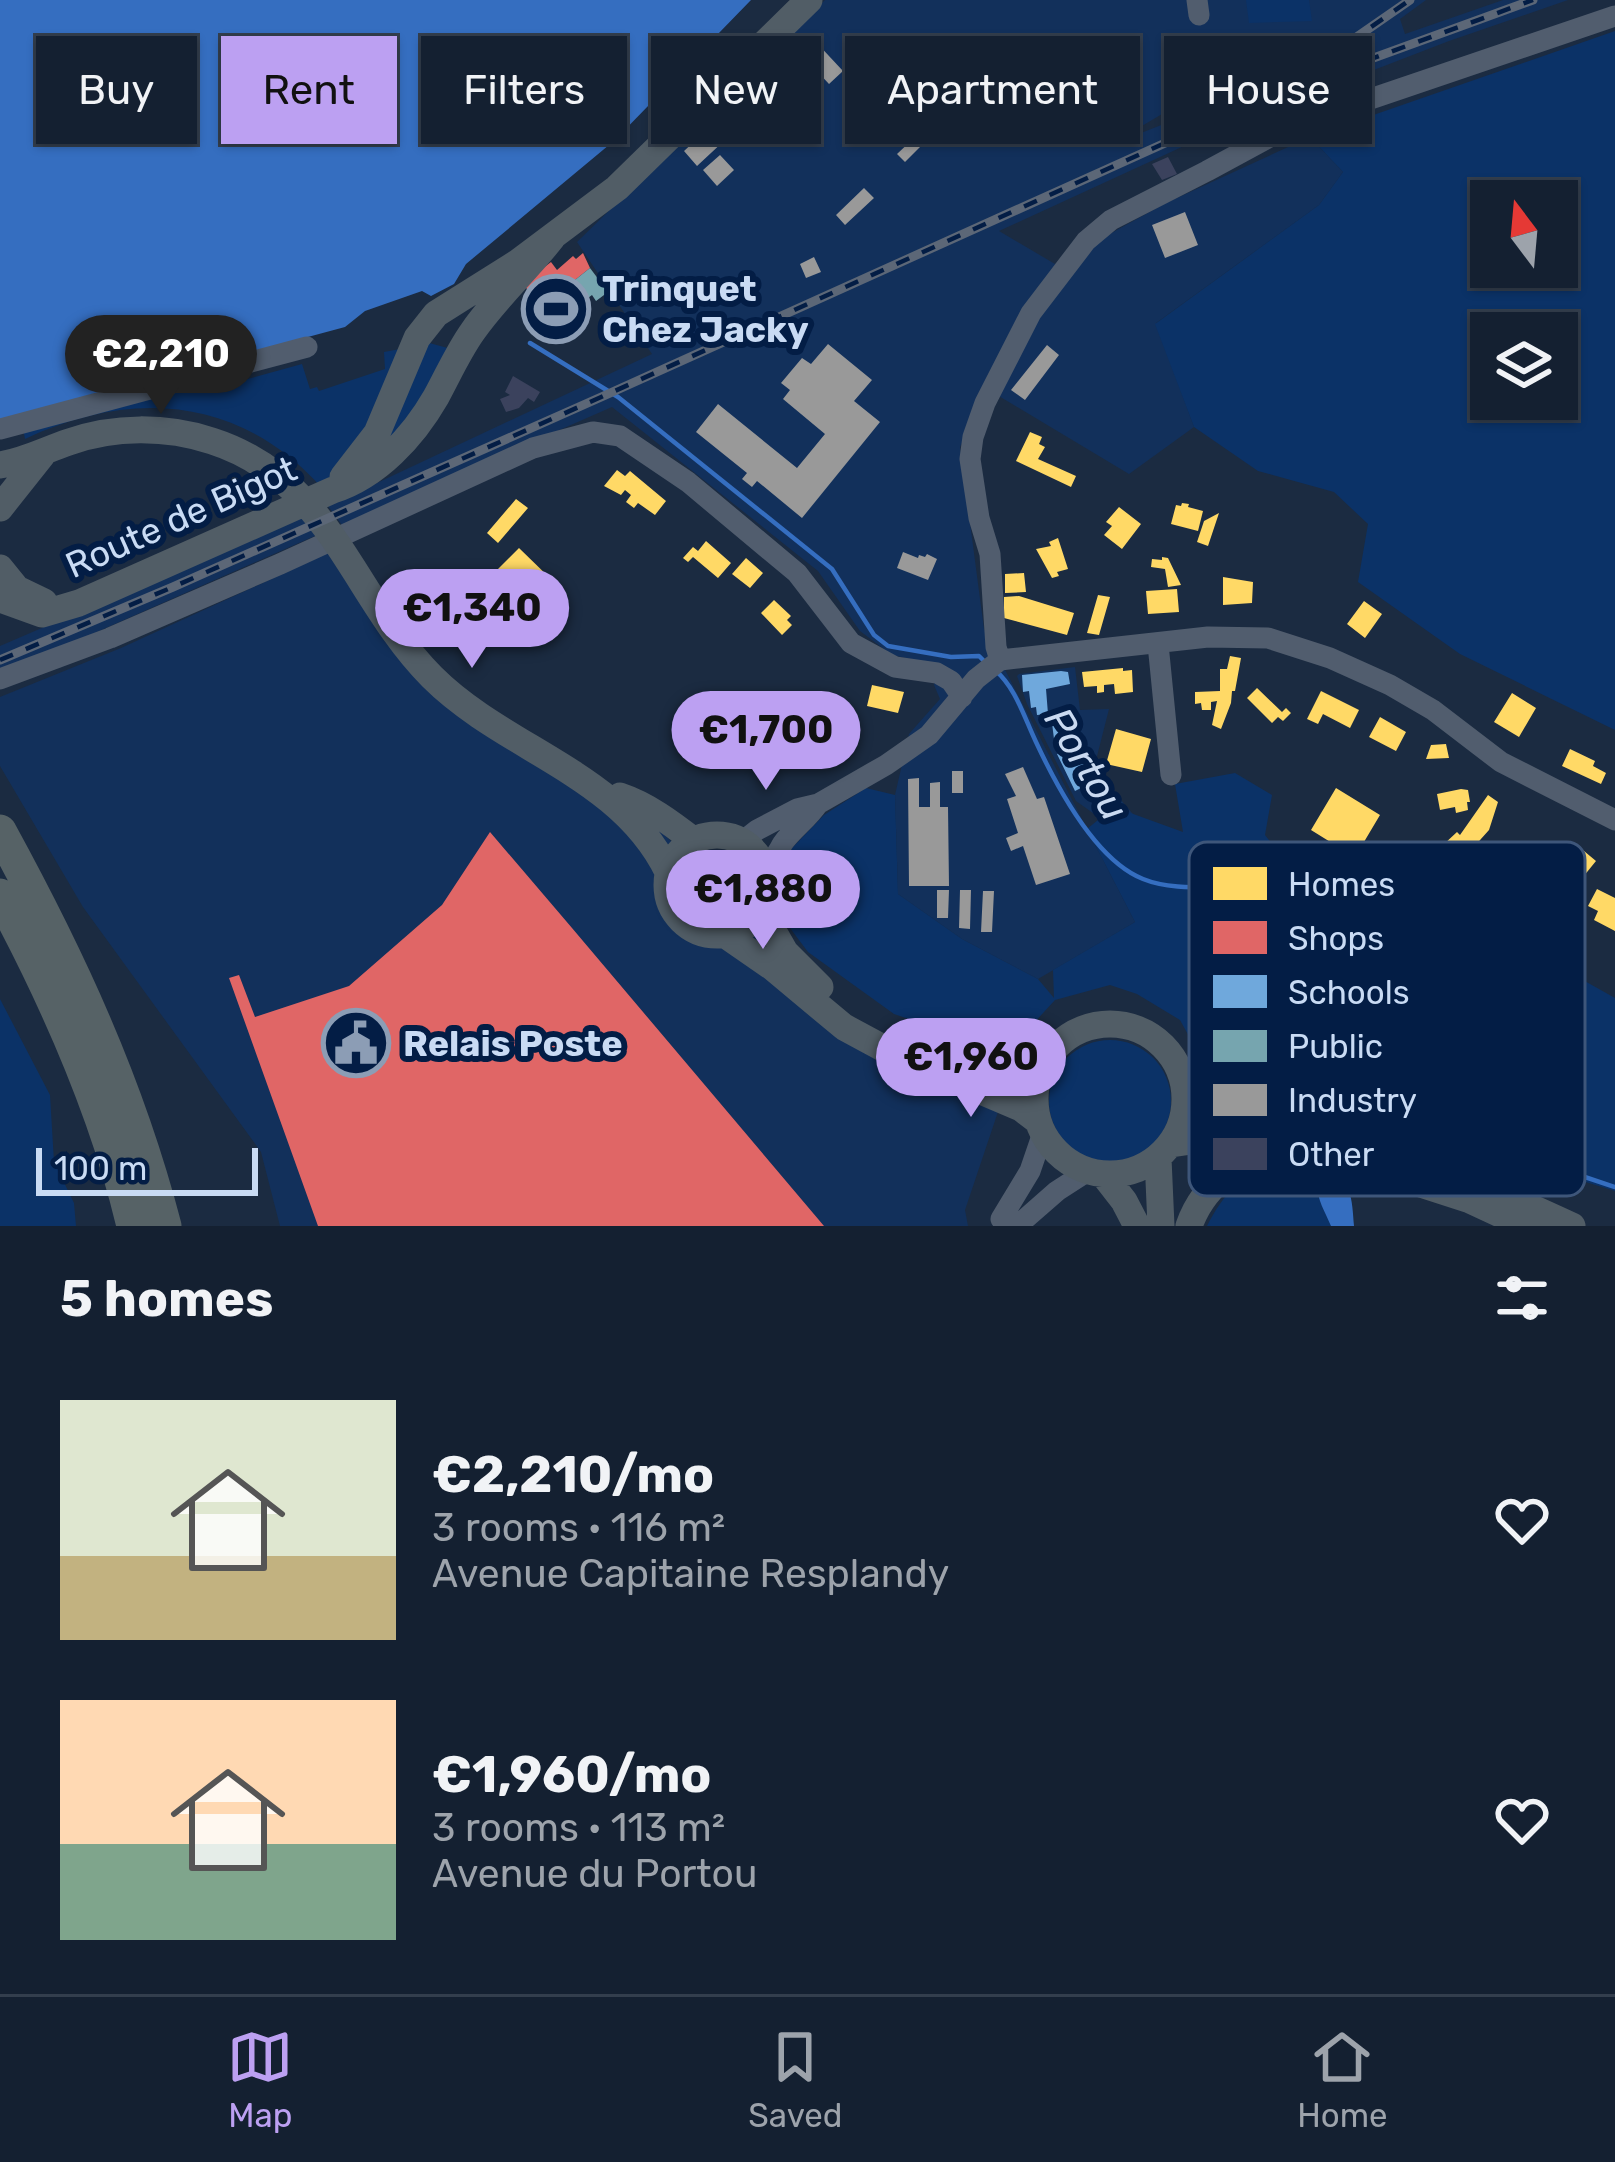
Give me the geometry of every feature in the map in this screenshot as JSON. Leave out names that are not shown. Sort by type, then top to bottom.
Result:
[{"type":"highway","points":[[0,831],[103,1037],[134,1118],[165,1226]]},
{"type":"highway","points":[[0,896],[76,1056],[133,1226]]},
{"type":"highway","points":[[103,1037],[140,1088],[188,1226]]},
{"type":"main road","name":"Route de Bigot","points":[[333,490],[377,433],[417,338],[436,314],[552,238],[617,188],[809,0]]},
{"type":"main road","name":"Route de Bigot","points":[[0,599],[43,614],[79,603],[356,482],[412,430],[475,328],[552,238]]},
{"type":"main road","points":[[0,465],[91,435],[163,430],[215,442],[260,463],[296,490],[346,554],[397,636],[434,679],[596,788],[639,825],[668,872]]},
{"type":"main road","points":[[0,528],[0,508],[44,454]]},
{"type":"main road","name":"Route de Bigot","points":[[0,568],[17,590],[58,609]]},
{"type":"main road","points":[[596,788],[633,800],[693,840]]},
{"type":"main road","points":[[718,834],[743,841],[765,868],[766,896],[761,910],[746,926],[724,934],[700,932],[679,918],[667,893],[673,860],[693,840],[718,834]]},
{"type":"main road","points":[[761,910],[785,952],[808,977],[887,1031],[967,1060],[998,1065],[1045,1061]]},
{"type":"main road","points":[[724,934],[844,1028],[1021,1108],[1041,1127]]},
{"type":"main road","points":[[1161,1226],[1164,1151],[1181,1125],[1186,1105],[1185,1083],[1175,1059],[1158,1040],[1135,1027],[1110,1023],[1084,1028],[1062,1041],[1045,1061],[1035,1100],[1041,1127],[1054,1150],[1070,1162],[1095,1172],[1122,1173],[1141,1168],[1164,1151],[1189,1143]]},
{"type":"main road","points":[[1185,1083],[1189,1086]]},
{"type":"main road","points":[[1095,1172],[1124,1201],[1137,1226]]},
{"type":"main road","points":[[1189,1226],[1204,1196]]},
{"type":"main road","points":[[1458,1196],[1526,1226]]},
{"type":"main road","points":[[1506,1196],[1573,1226]]},
{"type":"street","points":[[743,841],[886,765],[928,735],[991,667],[996,647],[989,554],[970,459],[973,436],[1031,313],[1086,241],[1111,220],[1288,127],[1615,16]]},
{"type":"street","points":[[0,430],[307,347]]},
{"type":"street","points":[[0,679],[110,638],[533,448],[593,432],[620,436],[688,482],[796,573],[851,644],[895,667],[937,673],[951,681],[962,697]]},
{"type":"street","points":[[991,667],[1208,637],[1268,638],[1330,658],[1390,685],[1433,710],[1501,762],[1615,820]]},
{"type":"street","points":[[1158,644],[1171,775]]},
{"type":"street","points":[[765,868],[818,804]]},
{"type":"street","points":[[1009,1223],[1041,1127]]},
{"type":"street","points":[[1009,1223],[1095,1172]]},
{"type":"shaded area","points":[[0,0],[751,0],[716,36],[651,36],[651,103],[627,128],[627,36],[421,36],[421,144],[610,144],[466,264],[454,284],[431,296],[422,291],[365,311],[345,327],[0,420]]},
{"type":"shaded area","points":[[825,0],[1426,0],[1400,19],[1405,34],[1503,0],[1568,0],[1372,71],[1372,36],[1164,36],[1164,113],[1140,127],[1140,36],[845,36],[845,144],[1140,144],[1140,133],[1164,124],[1164,144],[1189,144],[999,231],[1055,264],[1166,203],[1295,144],[1317,144],[1343,172],[1319,205],[1156,323],[1194,427],[1129,474],[987,389],[960,447],[984,629],[1135,922],[1038,979],[962,939],[898,894],[895,795],[909,734],[940,699],[934,685],[939,665],[892,655],[860,631],[818,571],[612,407],[342,525],[328,506],[652,354],[577,242],[677,144],[821,144],[821,36],[788,36]]},
{"type":"shaded area","points":[[1246,0],[1309,0],[1312,21],[1249,23]]},
{"type":"shaded area","points":[[1615,31],[1615,730],[1460,654],[1358,582],[1368,524],[1334,492],[1258,471],[1194,427],[1155,324],[1319,205],[1343,172],[1317,144],[1372,144],[1372,115]]},
{"type":"shaded area","points":[[422,341],[455,350],[391,446],[387,426]]},
{"type":"shaded area","points":[[400,349],[371,431],[322,488],[256,435],[221,419],[183,410],[105,412],[25,439],[23,428],[185,388],[197,393],[302,364],[310,389],[319,391],[385,369],[384,352]]},
{"type":"shaded area","points":[[302,516],[317,535],[0,671],[0,646]]},
{"type":"shaded area","points":[[339,548],[411,656],[635,808],[721,887],[764,946],[809,989],[886,1042],[1007,1085],[965,1210],[968,1226],[280,1226],[261,1152],[83,907],[0,766],[0,697],[121,648]]},
{"type":"shaded area","points":[[1075,667],[1080,710],[1109,709],[1094,768],[1137,819],[1121,833],[1076,801],[1017,676]]},
{"type":"shaded area","points":[[1235,773],[1272,795],[1265,835],[1271,842],[1189,842],[1189,1036],[1180,1020],[1137,994],[1110,985],[1055,1000],[1021,1037],[962,1037],[894,1014],[808,952],[790,928],[783,906],[785,868],[792,848],[824,815],[866,788],[895,795],[898,894],[962,939],[1038,979],[1054,998],[1053,970],[1135,922],[1087,829],[1114,807],[1183,832],[1175,784]]},
{"type":"shaded area","points":[[729,848],[749,863],[757,880],[754,897],[728,921],[711,923],[695,917],[682,900],[681,876],[692,856],[723,854]]},
{"type":"shaded area","points":[[1585,981],[1615,998],[1615,1191],[1585,1182]]},
{"type":"shaded area","points":[[0,999],[50,1095],[54,1162],[74,1203],[76,1226],[0,1226]]},
{"type":"shaded area","points":[[1110,1040],[1133,1045],[1153,1058],[1166,1078],[1171,1101],[1166,1124],[1153,1144],[1133,1157],[1110,1162],[1087,1157],[1067,1144],[1054,1124],[1049,1101],[1054,1078],[1067,1058],[1087,1045]]},
{"type":"shaded area","points":[[1227,1196],[1318,1196],[1332,1226],[1207,1226]]},
{"type":"shaded area","points":[[1319,1196],[1350,1196],[1354,1226],[1331,1226]]},
{"type":"building: Homes","points":[[1030,432],[1042,437],[1039,444],[1045,447],[1038,459],[1076,476],[1071,487],[1016,461]]},
{"type":"building: Homes","points":[[617,470],[625,476],[630,471],[666,501],[655,515],[638,503],[634,508],[626,502],[631,495],[625,490],[621,495],[604,486]]},
{"type":"building: Homes","points":[[516,499],[528,508],[498,543],[487,533]]},
{"type":"building: Homes","points":[[1176,505],[1203,511],[1198,531],[1171,524]]},
{"type":"building: Homes","points":[[1119,507],[1141,524],[1122,549],[1104,535],[1112,526],[1106,522]]},
{"type":"building: Homes","points":[[1219,513],[1208,546],[1197,542],[1204,521]]},
{"type":"building: Homes","points":[[1058,538],[1068,569],[1052,578],[1036,549],[1051,546],[1049,542]]},
{"type":"building: Homes","points":[[706,541],[731,563],[718,578],[693,557],[688,562],[683,558]]},
{"type":"building: Homes","points":[[519,548],[556,584],[519,621],[482,585]]},
{"type":"building: Homes","points":[[746,558],[763,573],[750,588],[732,574]]},
{"type":"building: Homes","points":[[1168,558],[1181,585],[1168,587],[1165,569],[1151,567],[1152,559]]},
{"type":"building: Homes","points":[[1024,573],[1026,592],[1005,593],[1005,574]]},
{"type":"building: Homes","points":[[1223,577],[1253,582],[1252,603],[1223,605]]},
{"type":"building: Homes","points":[[1177,589],[1179,612],[1148,614],[1146,591]]},
{"type":"building: Homes","points":[[1098,595],[1110,597],[1099,635],[1087,633]]},
{"type":"building: Homes","points":[[1019,596],[1074,613],[1067,635],[1004,618],[1004,597]]},
{"type":"building: Homes","points":[[774,600],[791,616],[787,620],[792,625],[782,635],[761,613]]},
{"type":"building: Homes","points":[[1364,601],[1382,614],[1365,638],[1347,624]]},
{"type":"building: Homes","points":[[1230,656],[1241,658],[1221,729],[1212,725],[1217,701],[1211,702],[1211,710],[1202,710],[1201,703],[1195,704],[1195,692],[1220,691],[1220,669],[1227,669]]},
{"type":"building: Homes","points":[[1132,670],[1133,692],[1115,694],[1114,684],[1104,685],[1104,692],[1097,693],[1097,686],[1084,687],[1082,672]]},
{"type":"building: Homes","points":[[872,685],[904,692],[898,713],[867,706]]},
{"type":"building: Homes","points":[[1257,688],[1282,712],[1286,708],[1291,713],[1272,723],[1247,698]]},
{"type":"building: Homes","points":[[1321,691],[1359,710],[1350,728],[1323,714],[1318,724],[1307,719]]},
{"type":"building: Homes","points":[[1512,693],[1536,708],[1519,737],[1494,722]]},
{"type":"building: Homes","points":[[816,697],[839,703],[835,717],[812,710]]},
{"type":"building: Homes","points":[[1380,717],[1406,732],[1396,751],[1369,737]]},
{"type":"building: Homes","points":[[1116,729],[1151,739],[1142,772],[1106,764]]},
{"type":"building: Homes","points":[[1446,744],[1449,758],[1426,759],[1431,745]]},
{"type":"building: Homes","points":[[1570,749],[1595,761],[1593,766],[1606,773],[1601,784],[1562,766]]},
{"type":"building: Homes","points":[[1336,788],[1380,815],[1364,842],[1330,842],[1311,830]]},
{"type":"building: Homes","points":[[1468,790],[1468,810],[1440,810],[1437,794]]},
{"type":"building: Homes","points":[[1488,795],[1498,802],[1489,830],[1478,842],[1446,842],[1457,832],[1460,835]]},
{"type":"building: Homes","points":[[1585,852],[1596,861],[1585,875]]},
{"type":"building: Homes","points":[[1597,889],[1615,898],[1615,931],[1594,920],[1598,911],[1588,906]]},
{"type":"building: Shops","points":[[583,253],[590,268],[536,311],[523,284],[551,262],[557,270]]},
{"type":"building: Shops","points":[[490,832],[824,1226],[318,1226],[229,978],[239,975],[255,1017],[349,986],[442,905]]},
{"type":"building: Schools","points":[[1068,672],[1070,684],[1046,689],[1048,714],[1037,715],[1029,691],[1023,692],[1022,675]]},
{"type":"building: Schools","points":[[1078,720],[1080,736],[1054,739],[1052,723]]},
{"type":"building: Schools","points":[[1075,745],[1093,782],[1075,791],[1057,754]]},
{"type":"building: Public","points":[[590,268],[608,292],[596,301],[592,295],[548,328],[536,311]]},
{"type":"building: Industry","points":[[821,47],[843,71],[829,84],[821,75]]},
{"type":"building: Industry","points":[[692,144],[721,144],[697,166],[684,151]]},
{"type":"building: Industry","points":[[908,144],[921,146],[905,162],[897,154]]},
{"type":"building: Industry","points":[[720,155],[734,170],[717,186],[703,170]]},
{"type":"building: Industry","points":[[864,188],[874,198],[845,225],[836,215]]},
{"type":"building: Industry","points":[[1185,212],[1198,245],[1165,258],[1152,225]]},
{"type":"building: Industry","points":[[814,257],[821,272],[806,278],[800,264]]},
{"type":"building: Industry","points":[[828,344],[872,380],[854,401],[880,422],[802,518],[757,481],[752,487],[742,479],[747,473],[696,432],[718,404],[797,468],[825,434],[783,399],[790,390],[781,383],[802,358],[811,364]]},
{"type":"building: Industry","points":[[1047,345],[1059,355],[1025,400],[1011,390]]},
{"type":"building: Industry","points":[[903,552],[937,559],[928,580],[897,568]]},
{"type":"building: Industry","points":[[1023,767],[1037,799],[1044,797],[1070,874],[1036,885],[1023,846],[1011,851],[1006,838],[1018,833],[1007,799],[1016,796],[1005,774]]},
{"type":"building: Industry","points":[[952,771],[963,771],[963,793],[952,793]]},
{"type":"building: Industry","points":[[919,778],[919,807],[930,807],[930,783],[940,782],[940,807],[948,807],[949,886],[909,886],[908,779]]},
{"type":"building: Industry","points":[[937,890],[949,890],[948,918],[937,918]]},
{"type":"building: Industry","points":[[960,890],[971,890],[970,929],[959,928]]},
{"type":"building: Industry","points":[[983,891],[994,891],[992,932],[981,932]]},
{"type":"building: Other","points":[[1168,157],[1177,174],[1162,180],[1152,164]]},
{"type":"building: Other","points":[[513,376],[540,392],[534,402],[528,398],[519,408],[506,412],[500,399],[510,395],[505,392]]},
{"type":"waterway","name":"Portou","points":[[530,343],[618,397],[832,569],[874,635],[888,646],[951,657],[979,656],[986,663]]},
{"type":"waterway","name":"Portou","points":[[995,670],[1014,694],[1066,800],[1109,856],[1143,879],[1189,887]]},
{"type":"waterway","name":"Portou","points":[[1585,1177],[1615,1187]]},
{"type":"railway","points":[[0,660],[608,394],[1234,112],[1299,77],[1410,0]]},
{"type":"railway","points":[[1372,59],[1533,0]]},
{"type":"place","name":"Trinquet Chez Jacky","points":[[556,309]]},
{"type":"place","name":"Relais Poste","points":[[356,1043]]}]
